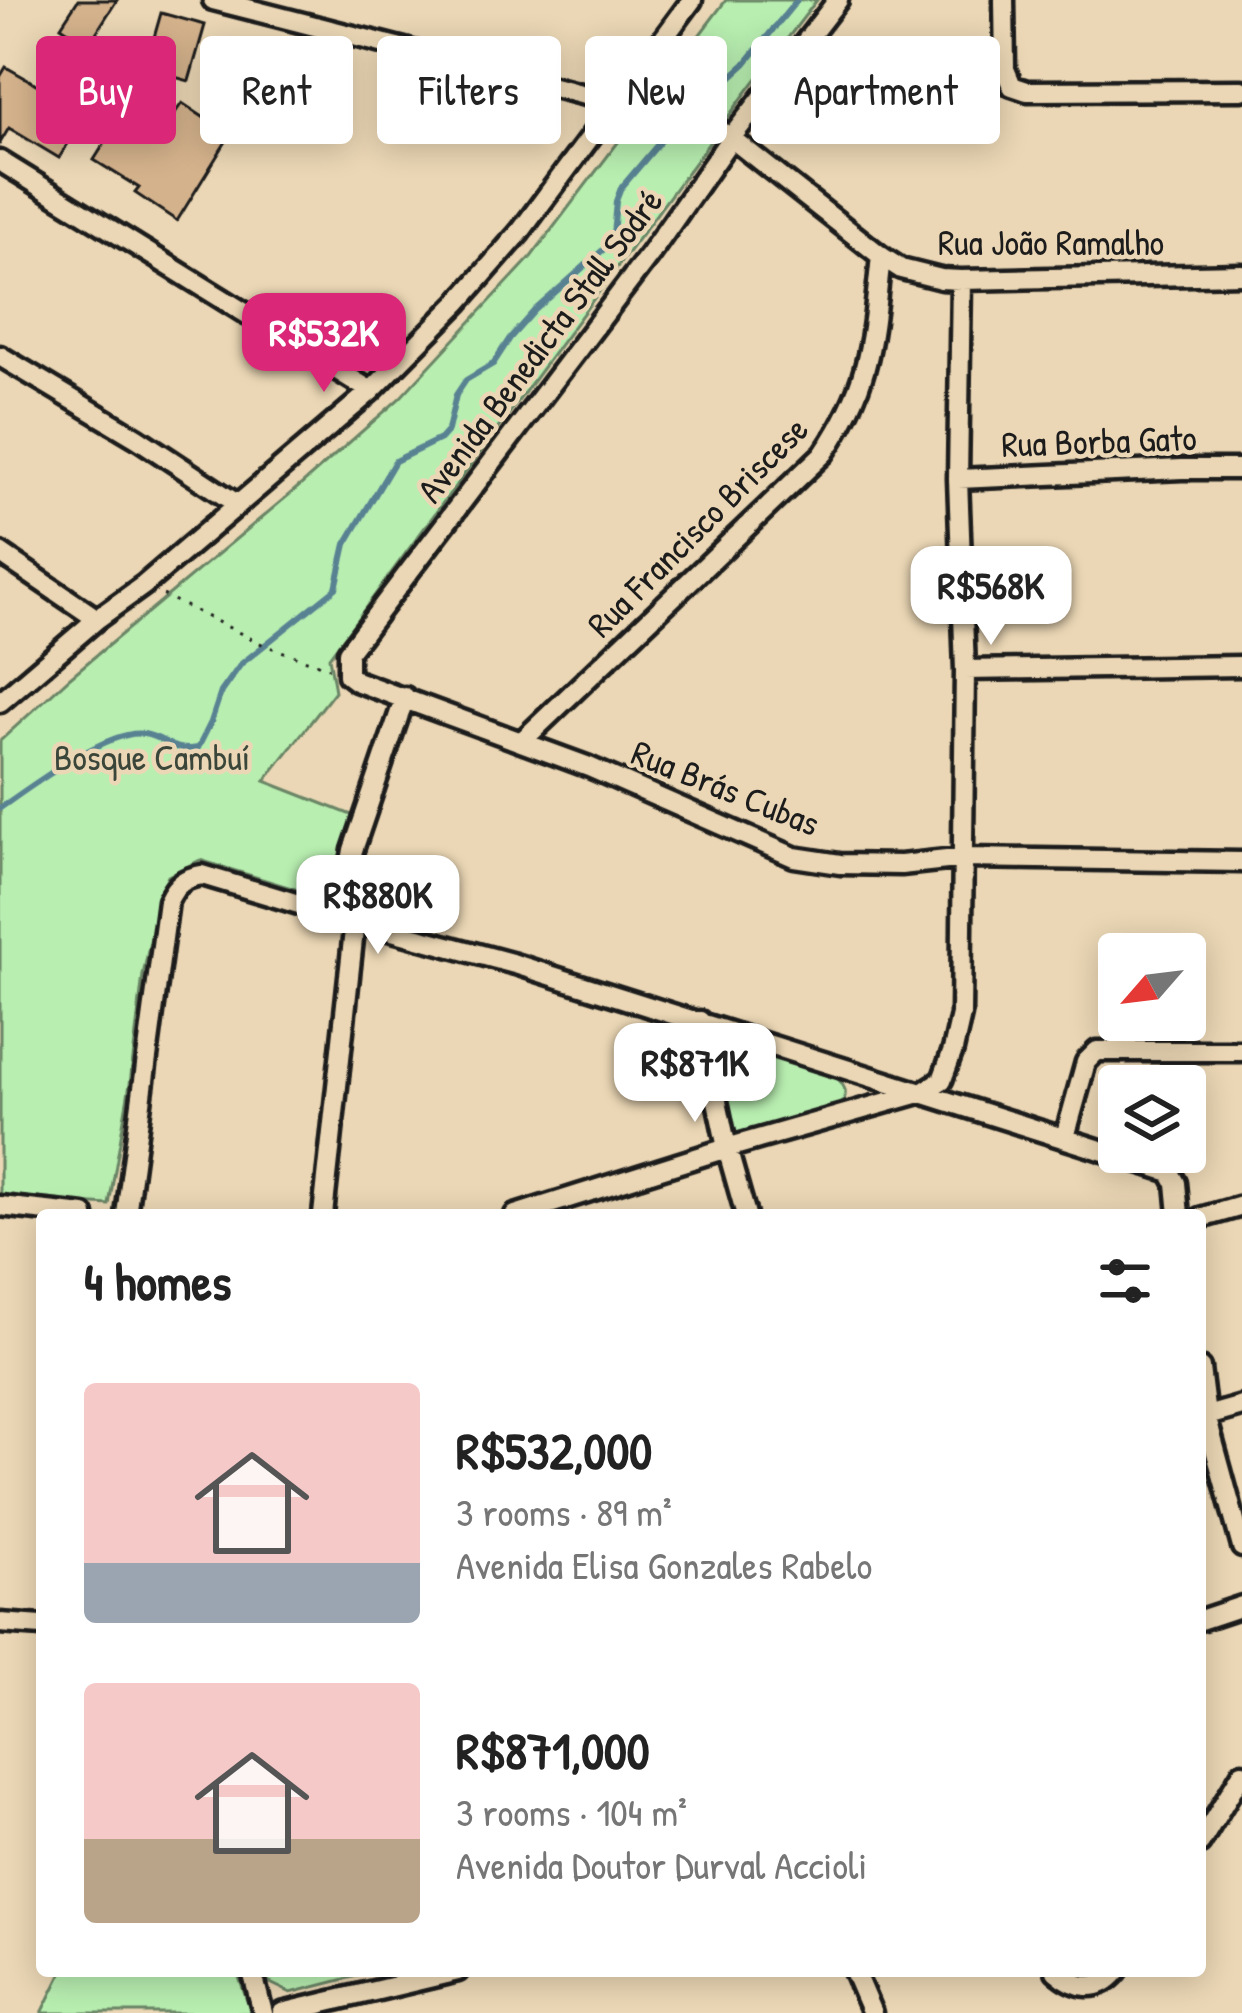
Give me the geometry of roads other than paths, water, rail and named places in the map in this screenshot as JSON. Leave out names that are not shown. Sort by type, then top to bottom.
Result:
[{"type":"street","points":[[213,0],[585,96]]},
{"type":"street","points":[[665,36],[692,0]]},
{"type":"street","name":"Avenida Benedicta Stall Sodré","points":[[348,675],[348,652],[838,0]]},
{"type":"street","points":[[1004,0],[1005,69],[1012,86],[1027,91],[1242,90]]},
{"type":"street","name":"Rua João Ramalho","points":[[727,136],[901,269],[961,280],[1242,274]]},
{"type":"street","points":[[0,702],[371,391],[520,232],[586,144]]},
{"type":"street","points":[[0,161],[371,391]]},
{"type":"street","name":"Rua Francisco Briscese","points":[[521,742],[824,453],[855,401],[868,364],[881,256]]},
{"type":"street","points":[[533,1209],[923,1093],[942,1080],[961,1016],[965,858],[958,479],[961,280]]},
{"type":"street","points":[[0,356],[237,504]]},
{"type":"street","name":"Rua Borba Gato","points":[[958,479],[1242,469]]},
{"type":"street","points":[[0,553],[98,619]]},
{"type":"street","points":[[965,670],[1242,666]]},
{"type":"street","name":"Rua Brás Cubas","points":[[348,675],[589,767],[794,857],[880,865],[965,858],[1242,862]]},
{"type":"street","points":[[324,1209],[355,921],[346,890],[353,850],[405,698]]},
{"type":"street","points":[[127,1209],[169,901],[178,884],[202,875],[514,964],[1170,1172],[1178,1209]]},
{"type":"street","points":[[700,1022],[744,1209]]},
{"type":"street","points":[[1065,1137],[1086,1062],[1096,1051],[1242,1051]]},
{"type":"street","points":[[1206,1216],[1242,1205]]},
{"type":"street","points":[[0,1206],[36,1210]]},
{"type":"street","points":[[1206,1416],[1242,1406]]},
{"type":"street","points":[[1206,1427],[1242,1547]]},
{"type":"street","points":[[1206,1618],[1242,1606]]},
{"type":"street","points":[[0,1623],[36,1626]]},
{"type":"street","points":[[1206,1833],[1242,1773]]},
{"type":"street","points":[[253,1977],[263,2013]]},
{"type":"street","points":[[282,2013],[433,1977]]},
{"type":"street","points":[[857,1977],[872,2013]]},
{"type":"street","points":[[1064,1977],[1094,1987],[1112,1977]]},
{"type":"waterway","points":[[0,808],[111,740],[144,734],[182,748],[198,748],[221,692],[241,664],[336,588],[346,544],[395,461],[440,439],[448,430],[456,395],[466,380],[493,364],[535,310],[604,249],[613,235],[621,188],[665,136],[745,64],[797,0]]},
{"type":"park label","name":"Bosque Cambuí","points":[[152,756]]}]
